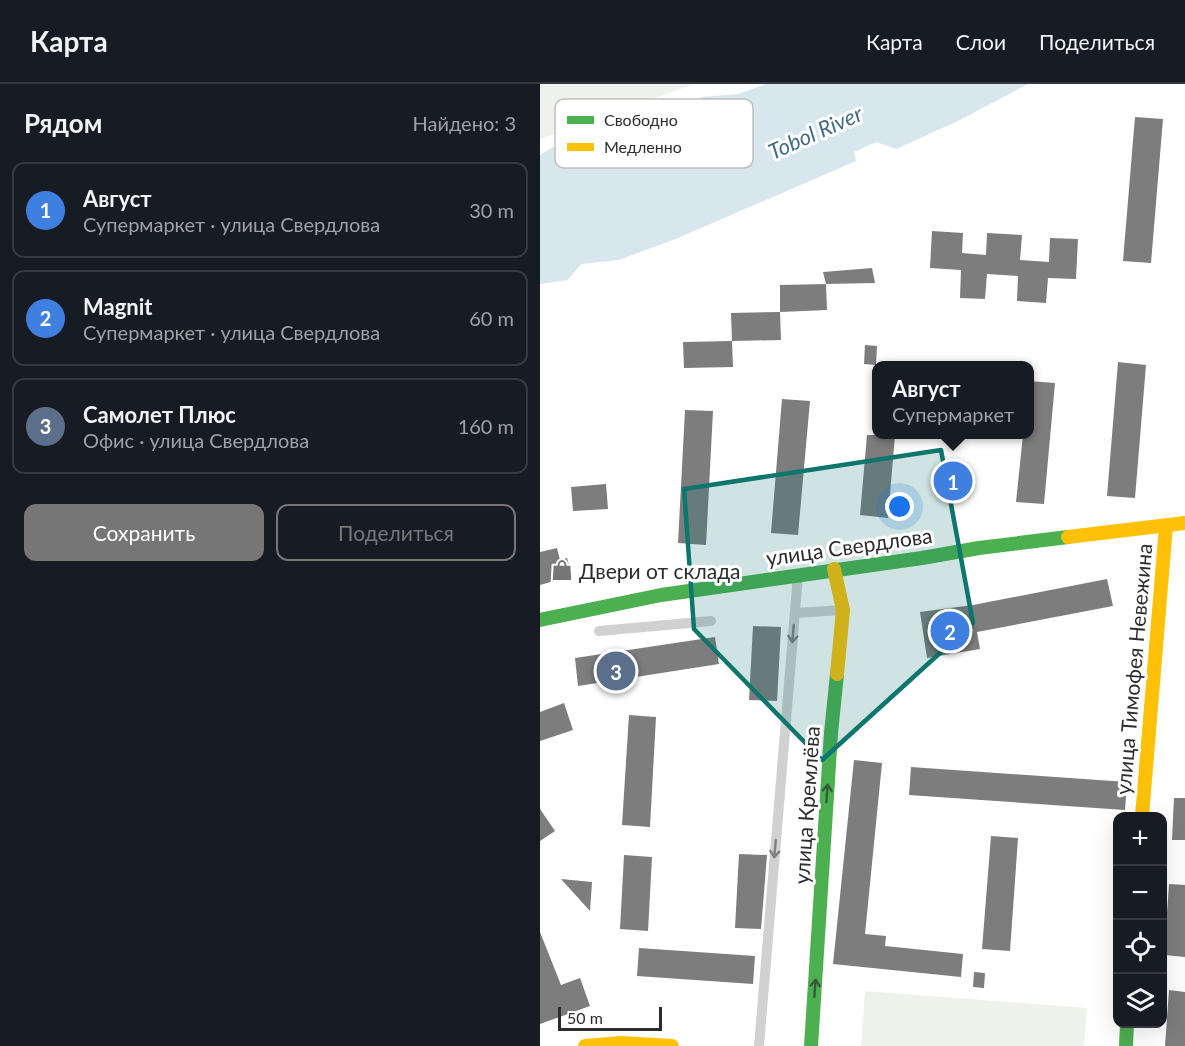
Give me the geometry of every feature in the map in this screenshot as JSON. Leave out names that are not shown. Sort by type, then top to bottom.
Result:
[{"type":"street","name":"улица Свердлова","points":[[540,620],[661,595],[922,558],[990,546],[1185,523]]},
{"type":"street","name":"улица Тимофея Невежина","points":[[1142,812],[1166,526]]},
{"type":"street","name":"улица Кремлёва","points":[[811,1046],[831,732],[843,610],[834,569]]},
{"type":"street","name":"улица Кремлёва","points":[[759,1046],[798,575]]},
{"type":"street","points":[[795,613],[843,610]]},
{"type":"street","points":[[599,631],[711,621]]},
{"type":"street","points":[[1126,1046],[1127,1028]]},
{"type":"street","points":[[585,1046],[621,1043],[672,1046]]},
{"type":"highlighted area","points":[[941,450],[973,623],[822,760],[694,629],[684,489]]},
{"type":"shaded area","points":[[540,84],[694,84],[652,99],[555,99],[555,134],[540,139]]},
{"type":"shaded area","points":[[865,991],[1087,1008],[1084,1046],[861,1046]]},
{"type":"water","name":"Tobol River","points":[[766,84],[1028,84],[960,120],[896,149],[876,142],[854,152],[856,161],[678,238],[619,260],[581,264],[568,280],[540,284],[540,155],[555,146],[555,168],[753,168],[753,99],[698,99],[738,94]]},
{"type":"building","points":[[1135,117],[1163,119],[1151,263],[1123,261]]},
{"type":"building","points":[[932,231],[963,233],[962,253],[986,255],[987,233],[1022,235],[1020,260],[1049,262],[1050,238],[1078,239],[1076,279],[1048,278],[1046,303],[1017,301],[1018,276],[987,274],[985,299],[960,298],[961,270],[930,268]]},
{"type":"building","points":[[872,268],[875,283],[826,284],[823,272]]},
{"type":"building","points":[[826,284],[827,310],[780,312],[780,285]]},
{"type":"building","points":[[780,312],[781,340],[732,341],[731,313]]},
{"type":"building","points":[[732,341],[733,367],[684,368],[683,342]]},
{"type":"building","points":[[865,345],[877,346],[876,361],[872,361],[872,365],[864,364]]},
{"type":"building","points":[[1118,362],[1146,365],[1135,498],[1107,496]]},
{"type":"building","points":[[1034,381],[1055,383],[1044,504],[1016,502],[1023,439],[1034,439]]},
{"type":"building","points":[[782,399],[810,401],[798,535],[771,533]]},
{"type":"building","points":[[685,410],[713,411],[706,545],[678,543]]},
{"type":"building","points":[[867,435],[872,435],[872,439],[895,439],[888,518],[860,515]]},
{"type":"building","points":[[941,465],[968,467],[966,496],[939,494]]},
{"type":"building","points":[[606,484],[608,509],[573,511],[571,487]]},
{"type":"building","points":[[557,548],[560,560],[567,558],[572,576],[540,585],[540,552]]},
{"type":"building","points":[[1107,579],[1113,606],[977,632],[980,649],[927,658],[920,612],[973,605]]},
{"type":"building","points":[[753,626],[781,627],[777,701],[749,700]]},
{"type":"building","points":[[715,637],[719,664],[578,686],[575,658]]},
{"type":"building","points":[[564,703],[573,730],[540,741],[540,712]]},
{"type":"building","points":[[629,715],[656,717],[650,827],[622,825]]},
{"type":"building","points":[[854,760],[882,763],[865,934],[886,936],[885,946],[963,954],[961,977],[833,964]]},
{"type":"building","points":[[911,767],[1127,782],[1125,810],[909,795]]},
{"type":"building","points":[[1174,798],[1185,798],[1185,840],[1172,840]]},
{"type":"building","points":[[540,809],[555,831],[540,841]]},
{"type":"building","points":[[991,836],[1018,838],[1010,951],[982,949]]},
{"type":"building","points":[[739,854],[767,855],[761,929],[735,928]]},
{"type":"building","points":[[624,855],[652,857],[648,931],[620,929]]},
{"type":"building","points":[[561,879],[592,882],[590,911]]},
{"type":"building","points":[[1169,884],[1185,885],[1185,957],[1167,955]]},
{"type":"building","points":[[540,932],[561,985],[580,978],[590,1006],[540,1024]]},
{"type":"building","points":[[639,948],[755,956],[753,984],[637,976]]},
{"type":"building","points":[[974,972],[985,973],[984,988],[973,987]]},
{"type":"building","points":[[1169,990],[1185,992],[1185,1046],[1165,1046]]},
{"type":"traffic: fast","points":[[540,620],[661,595],[1068,537]]},
{"type":"traffic: fast","points":[[811,1046],[831,733],[837,674]]},
{"type":"traffic: fast","points":[[1126,1046],[1127,1028]]},
{"type":"traffic: slow","points":[[1068,537],[1185,523]]},
{"type":"traffic: slow","points":[[1142,812],[1166,526]]},
{"type":"traffic: slow","points":[[834,569],[843,610],[837,674]]},
{"type":"traffic: slow","points":[[585,1046],[621,1043],[672,1046]]},
{"type":"place","name":"Август","points":[[953,481]]},
{"type":"place","name":"Двери от склада","points":[[562,570]]},
{"type":"place","name":"Magnit","points":[[950,631]]},
{"type":"place","name":"Самолет Плюс","points":[[616,671]]}]
